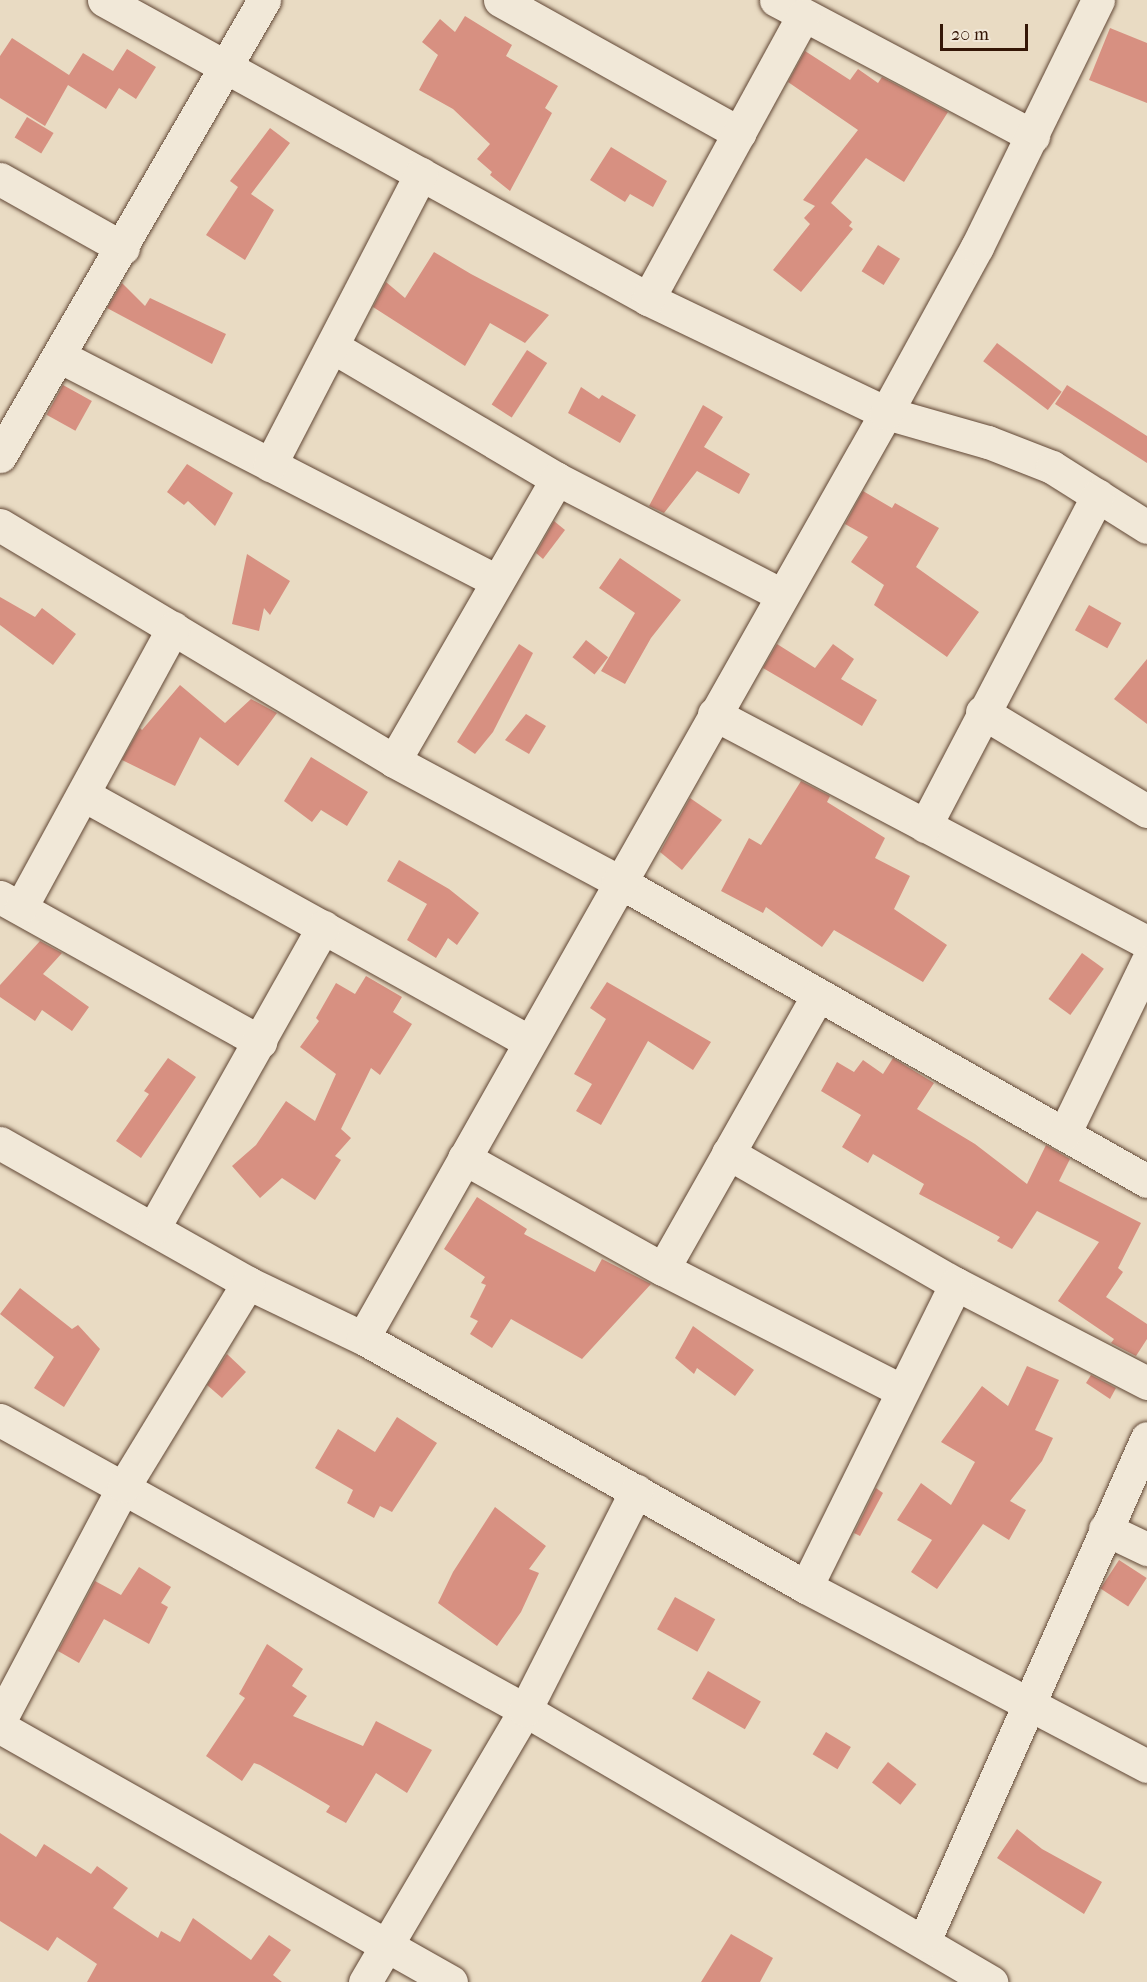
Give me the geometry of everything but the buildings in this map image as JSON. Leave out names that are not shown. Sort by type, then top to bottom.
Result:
[{"type":"street","points":[[104,0],[648,299],[886,413],[988,442],[1052,467],[1147,527]]},
{"type":"street","points":[[0,456],[229,67],[264,0]]},
{"type":"street","points":[[363,1338],[618,881],[886,413],[1033,136],[1098,0]]},
{"type":"street","points":[[512,3],[739,134]]},
{"type":"street","points":[[648,299],[739,134],[789,8],[1033,136]]},
{"type":"street","points":[[270,465],[422,174]]},
{"type":"street","points":[[0,179],[123,248]]},
{"type":"street","points":[[333,347],[557,479],[782,595]]},
{"type":"street","points":[[58,356],[497,581]]},
{"type":"street","points":[[394,761],[557,479]]},
{"type":"street","points":[[925,826],[982,712],[1098,495]]},
{"type":"street","points":[[0,525],[394,761],[618,881],[1147,1181]]},
{"type":"street","points":[[173,628],[84,795],[11,902],[260,1042]]},
{"type":"street","points":[[982,712],[1147,810]]},
{"type":"street","points":[[714,714],[1147,942]]},
{"type":"street","points":[[84,795],[528,1041]]},
{"type":"street","points":[[153,1229],[323,927]]},
{"type":"street","points":[[1064,1134],[1147,962]]},
{"type":"street","points":[[663,1269],[818,994]]},
{"type":"street","points":[[0,1143],[248,1283],[363,1338],[806,1587],[1030,1702],[1147,1766]]},
{"type":"street","points":[[728,1153],[956,1284],[1147,1383]]},
{"type":"street","points":[[464,1158],[663,1269],[902,1391]]},
{"type":"street","points":[[0,1720],[124,1486],[248,1283]]},
{"type":"street","points":[[806,1587],[956,1284]]},
{"type":"street","points":[[0,1420],[124,1486],[525,1710],[992,1982]]},
{"type":"street","points":[[924,1941],[1147,1438]]},
{"type":"street","points":[[365,1982],[525,1710],[636,1491]]},
{"type":"street","points":[[1105,1529],[1147,1549]]},
{"type":"street","points":[[0,1727],[451,1982]]}]
